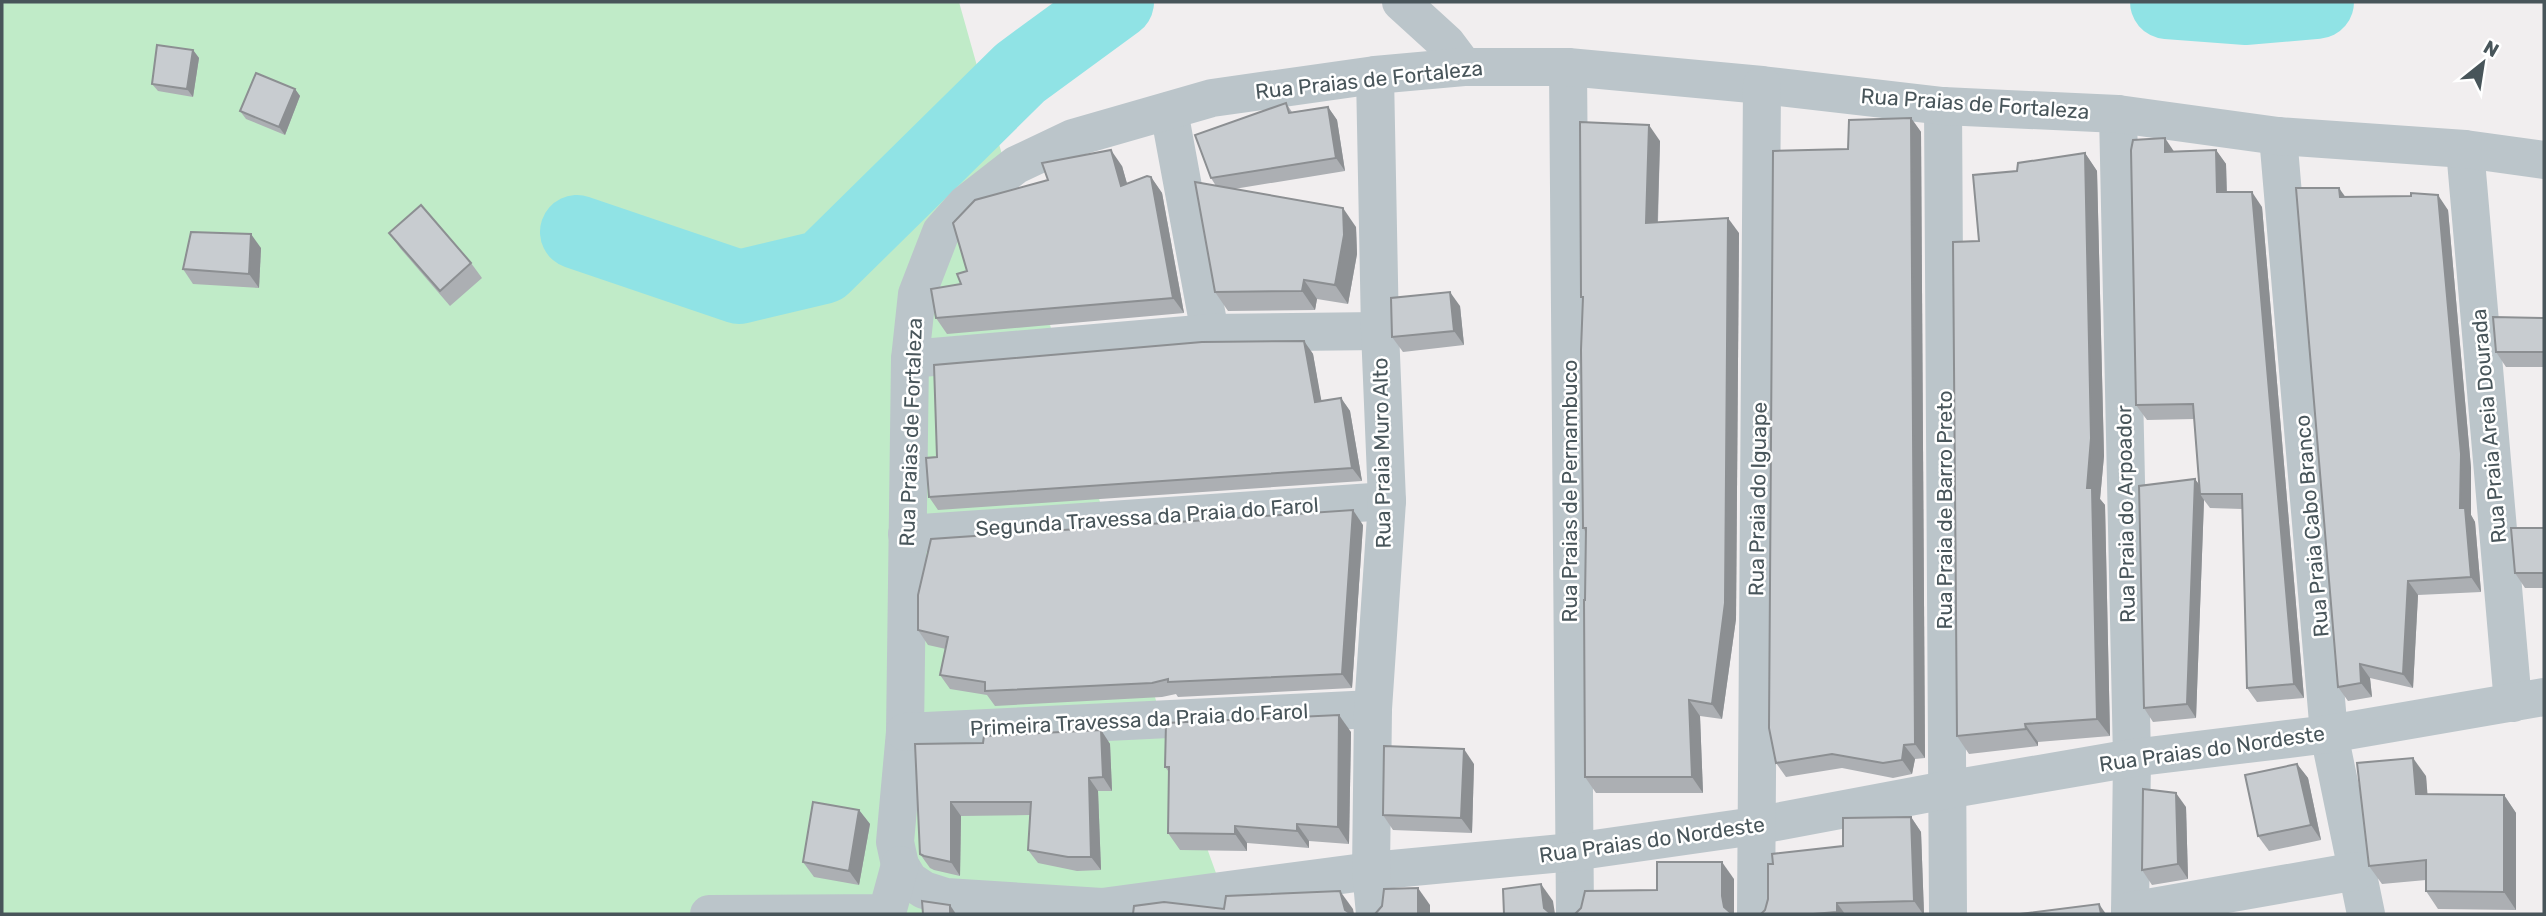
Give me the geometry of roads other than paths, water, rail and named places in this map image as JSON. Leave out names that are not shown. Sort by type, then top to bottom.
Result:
[{"type":"street","points":[[1402,2],[1446,43],[1464,66]]},
{"type":"street","name":"Rua Praias de Fortaleza","points":[[905,732],[910,359],[917,294],[941,232],[966,204],[1016,165],[1073,138],[1212,98],[1375,75],[1464,66],[1568,67],[1762,85],[1943,106],[2118,114],[2278,136],[2465,149],[2544,160]]},
{"type":"street","name":"Rua Praias de Pernambuco","points":[[1568,67],[1575,914]]},
{"type":"street","name":"Rua Praia Muro Alto","points":[[1375,75],[1380,331],[1387,501],[1373,709],[1371,872],[1375,914]]},
{"type":"street","name":"Rua Praia do Iguape","points":[[1756,914],[1762,85]]},
{"type":"street","name":"Rua Praia de Barro Preto","points":[[1943,106],[1948,914]]},
{"type":"street","points":[[1169,111],[1210,333]]},
{"type":"street","name":"Rua Praia do Arpoador","points":[[2118,114],[2132,758],[2130,913]]},
{"type":"street","name":"Rua Praia Cabo Branco","points":[[2278,136],[2329,734],[2366,914]]},
{"type":"street","name":"Rua Praia Areia Dourada","points":[[2465,149],[2529,700]]},
{"type":"street","points":[[910,359],[1210,333],[1380,331]]},
{"type":"street","name":"Segunda Travessa da Praia do Farol","points":[[907,534],[1387,501]]},
{"type":"street","name":"Rua Praias do Nordeste","points":[[900,865],[909,880],[924,890],[946,898],[1101,911],[1371,872],[1573,852],[1755,827],[2132,758],[2329,734],[2529,700]]},
{"type":"street","name":"Primeira Travessa da Praia do Farol","points":[[905,732],[1373,709]]},
{"type":"street","points":[[709,914],[887,913],[900,865],[895,842],[905,732]]},
{"type":"street","points":[[2130,913],[2357,871]]},
{"type":"waterway","points":[[577,232],[739,287],[823,267],[1020,73],[1117,2]]},
{"type":"waterway","points":[[2167,2],[2247,8],[2317,2]]}]
